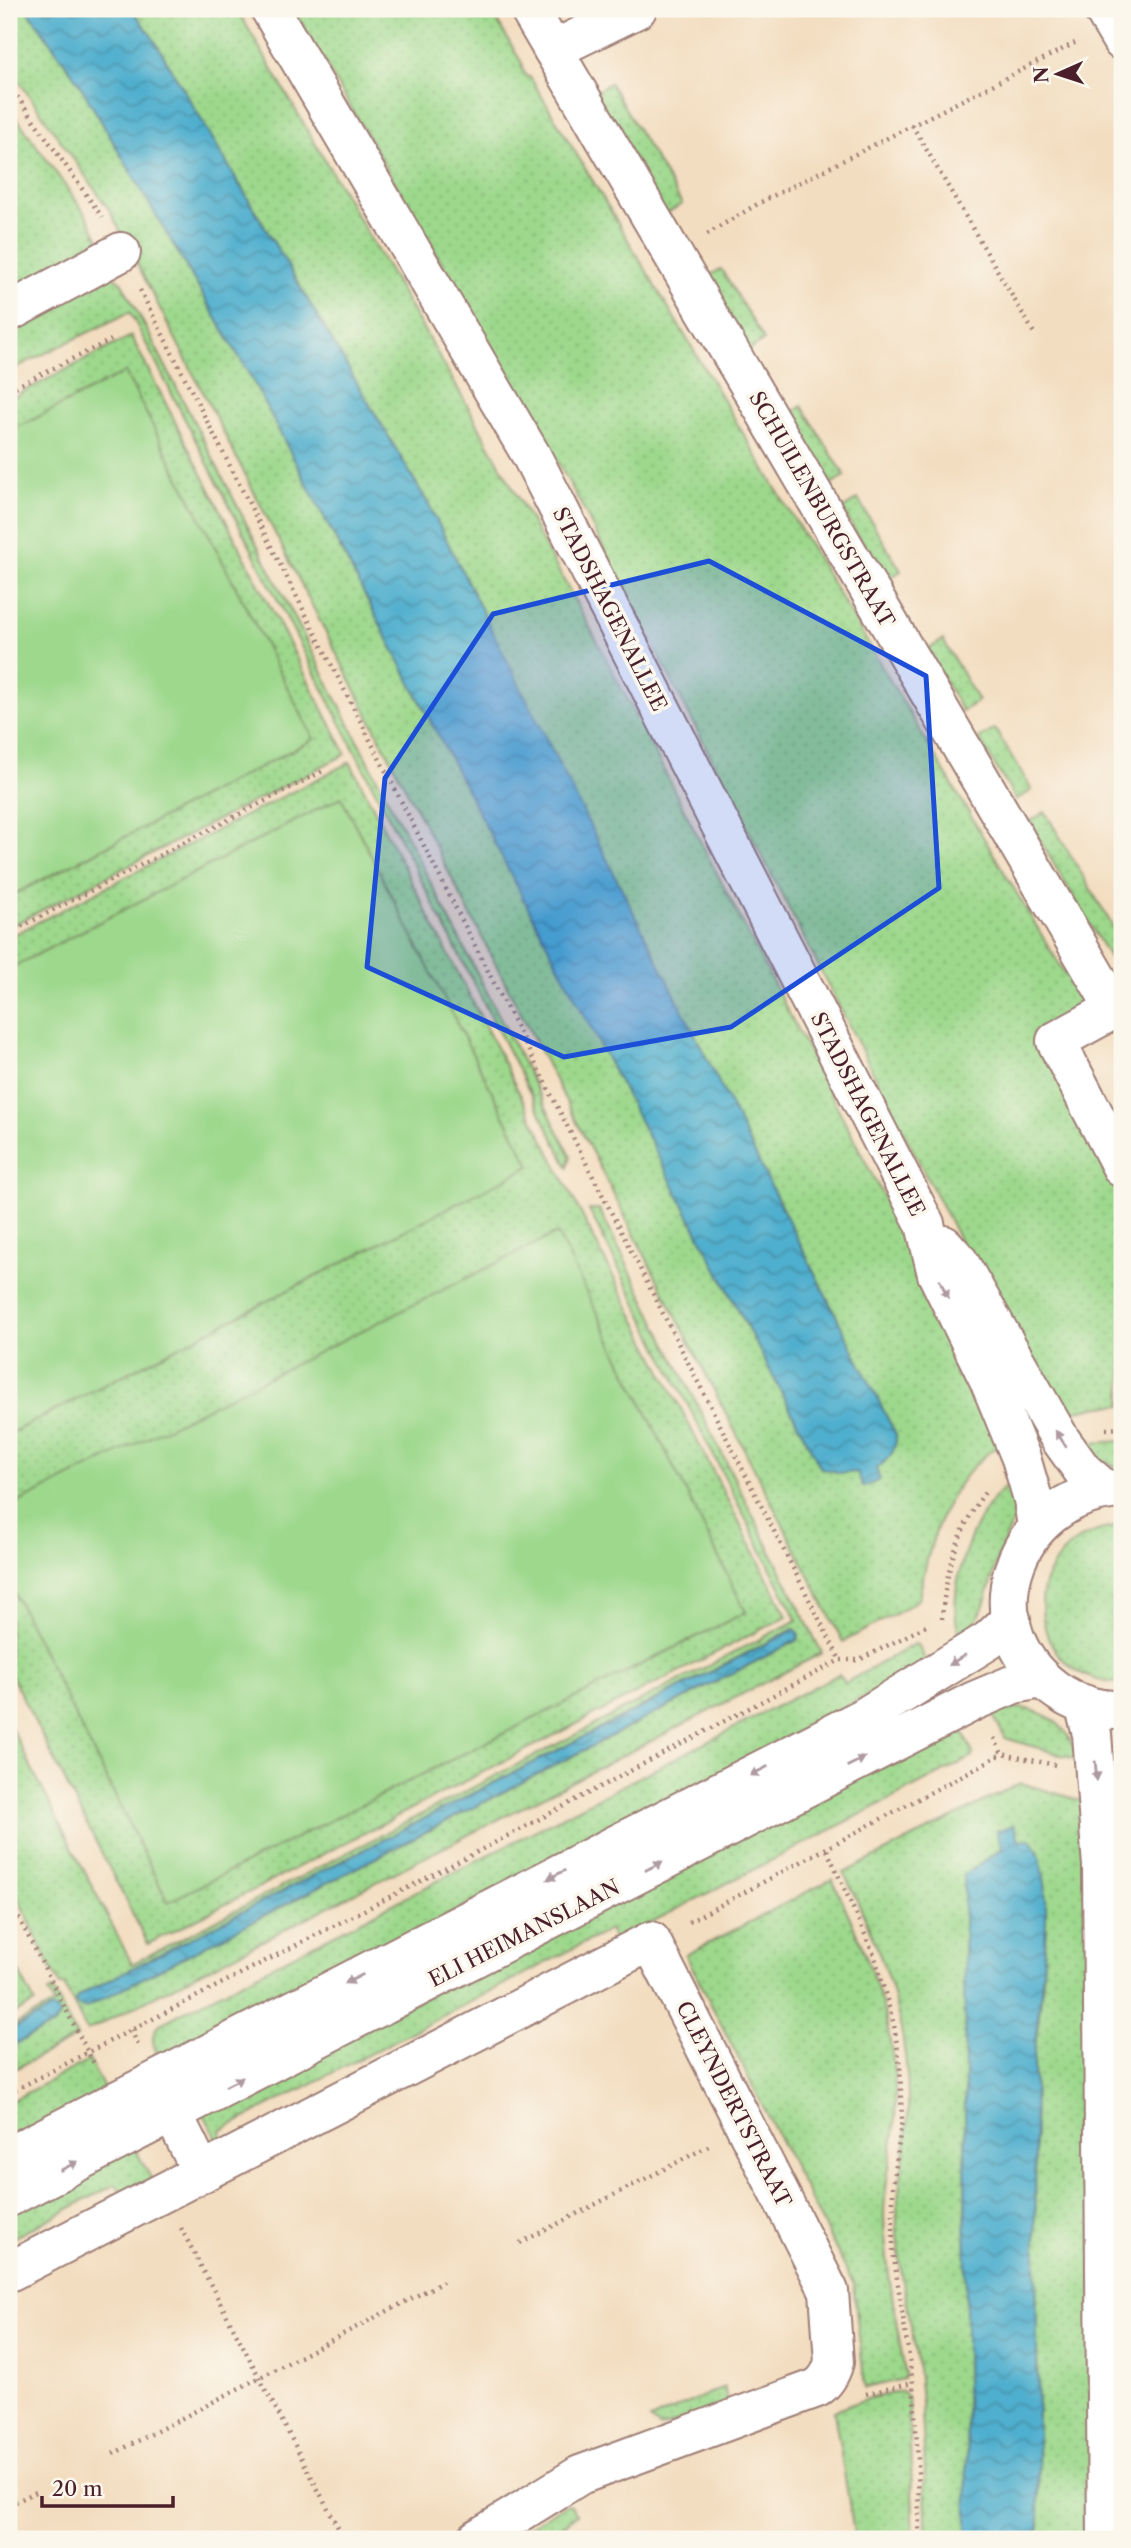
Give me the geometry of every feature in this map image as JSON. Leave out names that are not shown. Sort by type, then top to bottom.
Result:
[{"type":"street","name":"STADSHAGENALLEE","points":[[270,9],[531,455],[925,1224],[937,1274],[989,1380],[1021,1458],[1033,1499],[1037,1527]]},
{"type":"street","name":"SCHUILENBURGSTRAAT","points":[[528,9],[1119,1007],[1056,1041],[1122,1168]]},
{"type":"street","points":[[553,50],[637,9]]},
{"type":"street","points":[[9,312],[121,252]]},
{"type":"street","name":"STADSHAGENALLEE","points":[[925,1224],[959,1262],[1060,1439],[1083,1471],[1114,1490]]},
{"type":"street","points":[[1114,1490],[1068,1502],[1051,1513],[1037,1527],[1027,1540],[1013,1570],[1009,1602],[1011,1619],[1022,1651],[1042,1679],[1068,1698],[1100,1709],[1122,1710]]},
{"type":"street","name":"ELI HEIMANSLAAN","points":[[9,2156],[863,1718],[989,1640],[1011,1619]]},
{"type":"street","name":"ELI HEIMANSLAAN","points":[[9,2197],[974,1701],[1014,1684],[1042,1679]]},
{"type":"street","points":[[1084,1704],[1093,1734],[1102,1866],[1107,2539]]},
{"type":"street","points":[[9,2272],[651,1941]]},
{"type":"street","name":"CLEYNDERTSTRAAT","points":[[477,2539],[580,2475],[817,2388],[825,2382],[834,2362],[829,2291],[651,1941]]},
{"type":"street","points":[[156,2080],[202,2173]]},
{"type":"path","points":[[673,254],[761,202],[1112,25]]},
{"type":"path","points":[[9,85],[95,205],[121,252],[841,1660]]},
{"type":"path","points":[[912,125],[1034,333]]},
{"type":"path","points":[[9,390],[111,340]]},
{"type":"path","points":[[9,933],[323,771]]},
{"type":"path","points":[[9,2094],[841,1660],[859,1660],[942,1618]]},
{"type":"path","points":[[651,1941],[827,1850],[1002,1754]]},
{"type":"path","points":[[827,1850],[875,1957],[894,2025],[900,2065],[902,2119],[893,2187],[892,2252],[913,2383],[919,2539]]},
{"type":"path","points":[[9,1899],[114,2102]]},
{"type":"path","points":[[520,2243],[746,2127]]},
{"type":"path","points":[[163,2193],[344,2539]]},
{"type":"path","points":[[113,2454],[443,2282]]},
{"type":"path","points":[[9,2505],[36,2492]]},
{"type":"highlighted area","points":[[709,561],[926,676],[939,888],[731,1027],[564,1057],[367,967],[385,778],[493,614]]},
{"type":"green space","points":[[9,9],[27,9],[77,80],[252,379],[821,1468],[842,1473],[857,1471],[863,1486],[876,1468],[885,1462],[429,505],[153,38],[132,9],[237,9],[466,403],[596,639],[927,1281],[1001,1444],[982,1458],[954,1492],[935,1533],[919,1599],[843,1642],[110,211],[9,67]]},
{"type":"green space","points":[[293,9],[490,9],[523,65],[521,67],[527,77],[530,77],[600,193],[1066,976],[1079,969],[1086,990],[1084,1002],[1048,1050],[1122,1194],[1122,1405],[1100,1406],[1062,1414],[969,1259],[583,508]]},
{"type":"green space","points":[[610,83],[682,204],[666,214],[594,93]]},
{"type":"green space","points":[[9,107],[87,216],[99,243],[9,299]]},
{"type":"green space","points":[[721,269],[764,340],[748,351],[705,278]]},
{"type":"green space","points":[[112,275],[122,283],[150,336],[571,1156],[568,1167],[130,312],[9,371],[9,324]]},
{"type":"green space","points":[[131,336],[346,754],[9,927],[9,399]]},
{"type":"green space","points":[[125,372],[314,739],[9,897],[9,432]]},
{"type":"green space","points":[[802,406],[845,476],[828,487],[786,416]]},
{"type":"green space","points":[[858,499],[901,571],[885,581],[842,509]]},
{"type":"green space","points":[[943,640],[978,701],[962,711],[927,650]]},
{"type":"green space","points":[[995,729],[1032,790],[1016,800],[979,739]]},
{"type":"green space","points":[[350,762],[787,1616],[148,1944],[9,1671],[9,937]]},
{"type":"green space","points":[[341,797],[530,1166],[9,1434],[9,969]]},
{"type":"green space","points":[[1045,812],[1122,942],[1122,953],[1111,960],[1029,822]]},
{"type":"green space","points":[[599,1209],[822,1653],[87,2031],[64,1985],[60,1986],[9,1879],[9,1724],[132,1964],[797,1620],[589,1210]],"holes":[[[793,1629],[798,1639],[85,2008],[79,2007],[76,2002],[78,1996]]]},
{"type":"green space","points":[[557,1233],[746,1612],[168,1902],[9,1583],[9,1507]]},
{"type":"green space","points":[[1122,1441],[1122,1470],[1095,1457],[1088,1446],[1090,1443]]},
{"type":"green space","points":[[1011,1483],[1016,1504],[1012,1524],[995,1566],[982,1610],[970,1629],[960,1636],[956,1598],[965,1553],[984,1512]]},
{"type":"green space","points":[[1114,1527],[1122,1527],[1122,1683],[1089,1677],[1064,1661],[1049,1638],[1042,1611],[1045,1584],[1058,1559],[1081,1539]]},
{"type":"green space","points":[[915,1644],[919,1646],[927,1664],[162,2065],[153,2039],[160,2024],[839,1674],[845,1683]]},
{"type":"green space","points":[[1021,1708],[1041,1713],[1057,1723],[1069,1738],[1077,1757],[1075,1759],[1005,1738],[993,1715],[994,1710]]},
{"type":"green space","points":[[960,1726],[973,1753],[972,1757],[615,1941],[609,1930],[220,2131],[225,2142],[220,2145],[202,2110]]},
{"type":"green space","points":[[1020,1783],[1086,1802],[1097,2539],[1039,2539],[1034,2057],[1043,1982],[1045,1887],[1019,1841],[997,1831],[1003,1847],[964,1875],[967,2539],[926,2539],[920,2391],[897,2233],[908,2117],[905,2051],[892,1990],[871,1932],[844,1873]]},
{"type":"green space","points":[[832,1879],[870,1966],[879,1995],[887,2025],[895,2087],[894,2131],[884,2215],[889,2275],[905,2374],[903,2379],[865,2388],[853,2283],[686,1955]]},
{"type":"green space","points":[[9,1953],[35,2003],[9,2016]]},
{"type":"green space","points":[[53,1990],[77,2037],[9,2072],[9,2047],[56,2023],[59,2015],[52,2009],[9,2031],[9,2028],[54,2004],[48,1992]]},
{"type":"green space","points":[[89,2060],[107,2094],[9,2145],[9,2102]]},
{"type":"green space","points":[[133,2145],[152,2180],[122,2195],[116,2184],[9,2240],[9,2209]]},
{"type":"green space","points":[[724,2387],[727,2399],[725,2406],[660,2428],[650,2420]]},
{"type":"green space","points":[[902,2391],[908,2396],[914,2539],[855,2539],[834,2411],[866,2399]]},
{"type":"green space","points":[[565,2505],[570,2505],[577,2514],[548,2539],[508,2539]]},
{"type":"water","points":[[27,9],[132,9],[153,38],[429,505],[896,1435],[891,1455],[876,1468],[880,1480],[863,1487],[857,1472],[842,1473],[821,1468],[252,379],[77,80]]},
{"type":"water","points":[[795,1629],[799,1635],[797,1640],[85,2008],[79,2007],[75,2002],[78,1996]]},
{"type":"water","points":[[1014,1825],[1019,1841],[1030,1839],[1039,1856],[1045,1881],[1045,1943],[1034,2057],[1039,2539],[967,2539],[964,1875],[1003,1848],[996,1831]]},
{"type":"water","points":[[52,2009],[59,2015],[56,2023],[9,2047],[9,2031]]}]
